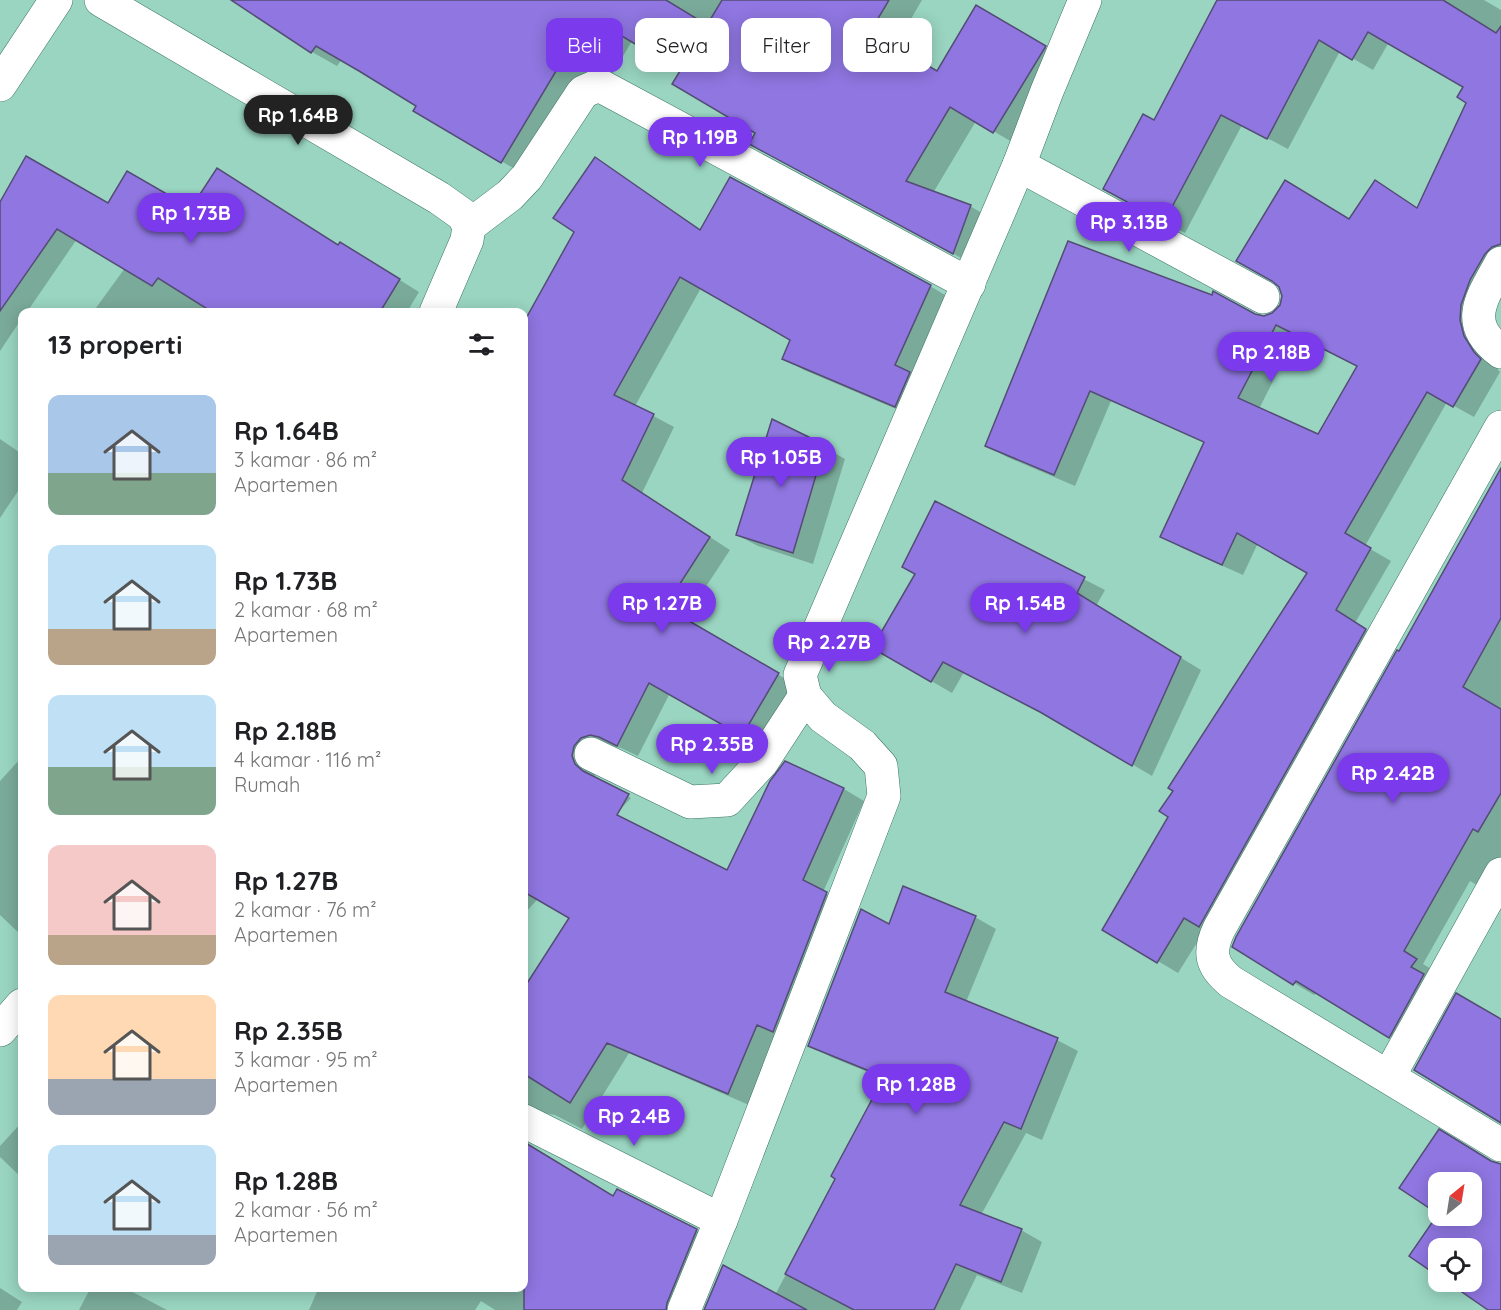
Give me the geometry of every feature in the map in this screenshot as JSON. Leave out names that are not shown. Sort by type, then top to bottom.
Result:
[{"type":"street","points":[[0,85],[56,0]]},
{"type":"street","points":[[101,0],[439,198],[463,215],[469,226],[467,240],[438,308]]},
{"type":"street","points":[[684,1310],[721,1220],[884,796],[881,766],[862,745],[823,717],[805,696],[800,675],[1020,165],[1047,91],[1085,0]]},
{"type":"street","points":[[469,226],[510,195],[527,177],[584,92],[599,85],[969,284]]},
{"type":"street","points":[[1020,165],[1263,297]]},
{"type":"street","points":[[1501,263],[1479,309],[1478,323],[1491,345],[1501,352]]},
{"type":"street","points":[[1501,427],[1214,938],[1212,960],[1220,973],[1231,982],[1501,1145]]},
{"type":"street","points":[[591,754],[690,802],[727,800],[762,762],[805,696]]},
{"type":"street","points":[[1389,1076],[1501,874]]},
{"type":"street","points":[[0,1030],[18,1010]]},
{"type":"street","points":[[528,1122],[721,1220]]},
{"type":"building","points":[[231,0],[666,0],[696,18],[635,18],[635,44],[623,37],[623,18],[546,18],[546,72],[555,72],[501,163],[413,111],[416,106],[316,46],[311,53]]},
{"type":"building","points":[[722,0],[889,0],[878,18],[843,18],[843,72],[932,72],[932,68],[937,71],[976,5],[1046,46],[993,133],[950,107],[906,181],[971,205],[953,254],[749,144],[755,133],[672,84],[679,72],[729,72],[729,18],[711,18]]},
{"type":"building","points":[[1217,0],[1443,0],[1496,33],[1501,26],[1501,244],[1492,247],[1485,254],[1470,280],[1461,305],[1460,320],[1464,336],[1481,359],[1453,407],[1427,392],[1345,533],[1371,548],[1336,610],[1366,629],[1199,927],[1184,918],[1157,963],[1102,930],[1168,817],[1159,811],[1173,791],[1168,788],[1307,573],[1237,533],[1222,565],[1160,537],[1204,442],[1090,391],[1054,475],[985,446],[1068,241],[1212,295],[1213,291],[1255,314],[1264,316],[1272,313],[1280,305],[1282,296],[1279,287],[1236,261],[1285,180],[1349,219],[1375,180],[1417,208],[1466,103],[1457,97],[1463,87],[1368,32],[1352,60],[1319,40],[1267,139],[1221,115],[1164,222],[1103,189],[1143,114],[1154,120]],"holes":[[[1276,325],[1357,366],[1318,434],[1238,398]]]},
{"type":"building","points":[[26,156],[108,203],[127,171],[191,208],[217,168],[338,245],[340,242],[400,279],[382,308],[206,308],[158,278],[152,286],[57,229],[0,311],[0,202]]},
{"type":"building","points":[[595,157],[700,230],[730,177],[931,285],[895,365],[910,372],[895,407],[782,359],[790,340],[680,277],[614,395],[654,414],[622,480],[710,537],[665,607],[779,673],[742,736],[649,683],[617,746],[590,735],[581,738],[574,746],[572,756],[575,764],[583,771],[629,794],[617,815],[727,870],[770,781],[785,761],[844,788],[803,880],[827,892],[773,1032],[757,1025],[728,1094],[607,1043],[570,1103],[528,1077],[528,982],[569,918],[528,894],[528,315],[574,232],[553,218]]},
{"type":"building","points":[[772,419],[825,445],[793,553],[736,535]]},
{"type":"building","points":[[1501,468],[1501,618],[1463,687],[1501,709],[1501,793],[1478,832],[1473,829],[1404,951],[1417,959],[1411,967],[1424,974],[1389,1038],[1296,981],[1293,985],[1232,947]]},
{"type":"building","points":[[935,501],[1085,577],[1077,593],[1181,657],[1132,766],[1040,712],[943,662],[931,682],[872,648],[915,574],[902,567]]},
{"type":"building","points":[[903,886],[976,916],[945,992],[1058,1038],[1021,1129],[1004,1122],[960,1205],[1022,1229],[1001,1282],[956,1264],[934,1310],[854,1310],[785,1274],[835,1179],[831,1176],[884,1077],[808,1046],[861,909],[889,924]]},
{"type":"building","points":[[1456,993],[1501,1019],[1501,1123],[1414,1070]]},
{"type":"building","points":[[1439,1129],[1491,1161],[1501,1164],[1501,1310],[1488,1310],[1462,1292],[1482,1292],[1482,1238],[1428,1238],[1428,1269],[1409,1256],[1430,1226],[1482,1226],[1482,1172],[1428,1172],[1428,1207],[1399,1188]]},
{"type":"building","points":[[528,1144],[613,1196],[617,1189],[697,1229],[666,1310],[524,1310],[524,1292],[528,1292]]},
{"type":"building","points":[[723,1265],[807,1310],[704,1310]]}]
